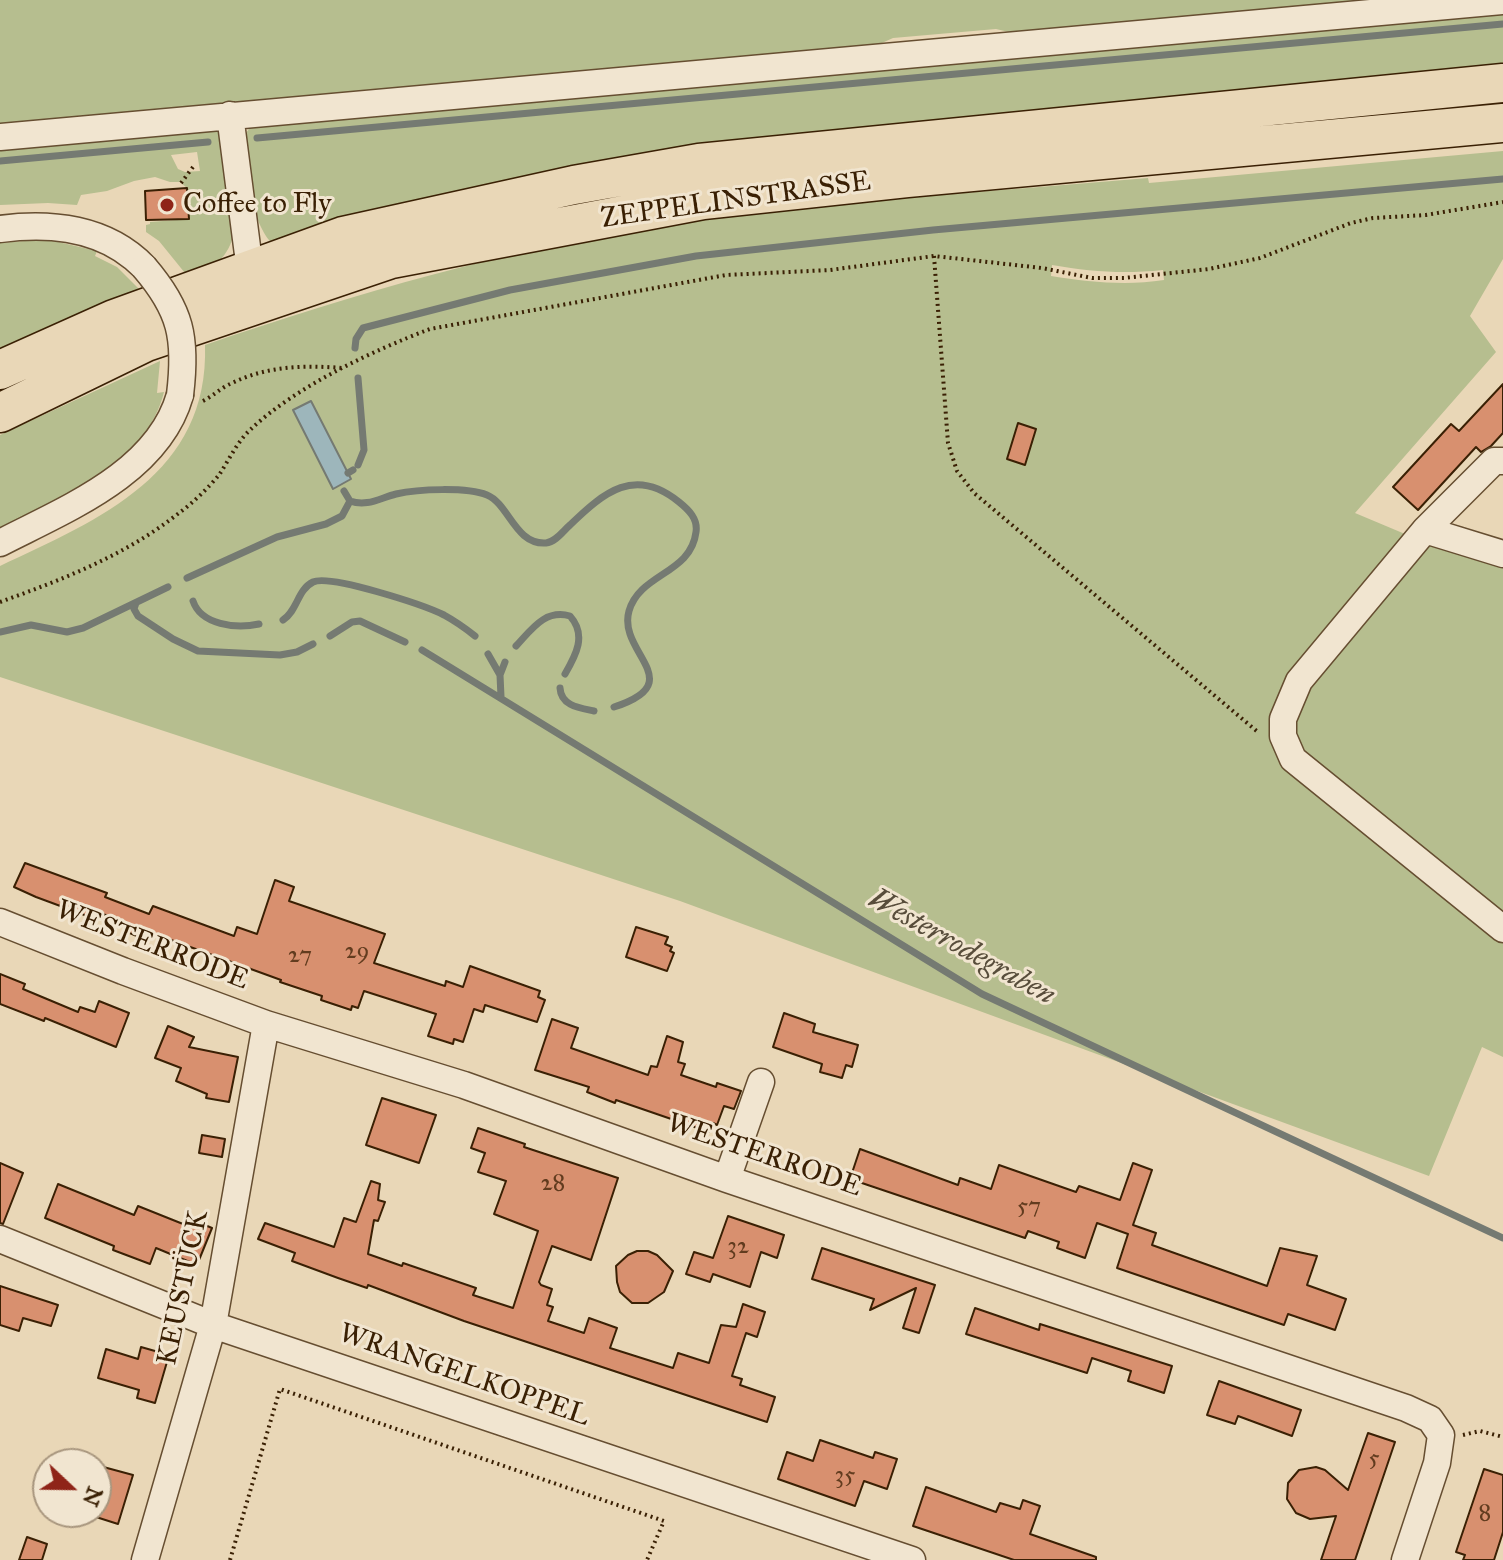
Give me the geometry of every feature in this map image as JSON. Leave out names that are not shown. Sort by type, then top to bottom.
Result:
[{"type":"highway","name":"ZEPPELINSTRASSE","points":[[0,370],[114,319],[343,236],[574,185],[699,163],[1503,83]]},
{"type":"highway","name":"ZEPPELINSTRASSE","points":[[0,413],[146,342],[391,259],[703,200],[1503,123]]},
{"type":"street","points":[[0,137],[1503,1]]},
{"type":"street","points":[[230,115],[250,270]]},
{"type":"street","points":[[0,229],[60,227],[82,232],[131,254],[175,309],[183,368],[180,395],[169,422],[134,465],[68,508],[0,543]]},
{"type":"street","points":[[1503,461],[1494,461],[1421,535],[1299,681],[1283,719],[1283,736],[1293,759],[1503,929]]},
{"type":"street","points":[[1421,535],[1503,554]]},
{"type":"street","name":"WESTERRODE","points":[[0,922],[266,1024],[464,1085],[727,1179],[1406,1408],[1430,1419],[1441,1435]]},
{"type":"street","name":"KEUSTÜCK","points":[[145,1560],[213,1325],[266,1024]]},
{"type":"street","points":[[727,1179],[761,1082]]},
{"type":"street","name":"WRANGELKOPPEL","points":[[0,1239],[213,1325],[912,1560]]},
{"type":"street","points":[[1405,1560],[1441,1449],[1441,1435]]},
{"type":"path","points":[[181,183],[193,167]]},
{"type":"path","points":[[0,602],[92,567],[143,540],[182,511],[217,477],[247,432],[283,402],[393,343],[430,329],[726,275],[830,270],[934,256],[1042,268],[1092,278],[1124,278],[1209,269],[1260,258],[1351,223],[1503,202]]},
{"type":"path","points":[[934,256],[948,443],[957,471],[974,493],[1022,535],[1293,759]]},
{"type":"path","points":[[209,398],[227,385],[263,371],[295,366],[344,368]]},
{"type":"path","points":[[230,1560],[280,1389],[664,1521],[647,1560]]},
{"type":"path","points":[[1441,1435],[1452,1438],[1480,1431],[1503,1437]]},
{"type":"green space","points":[[0,0],[1433,0],[1026,36],[996,29],[893,38],[864,51],[595,74],[554,73],[515,82],[0,129]]},
{"type":"green space","points":[[1503,9],[1503,72],[388,208],[270,241],[253,206],[244,160],[245,136],[252,125]]},
{"type":"green space","points":[[216,130],[223,137],[234,231],[229,248],[213,266],[189,278],[159,241],[146,232],[146,225],[150,222],[189,219],[187,188],[180,182],[155,177],[81,195],[77,205],[0,205],[0,145]],"holes":[[[197,152],[200,171],[178,169],[171,155]]]},
{"type":"green space","points":[[1503,151],[1503,259],[1470,316],[1496,352],[1355,513],[1436,547],[1449,545],[1503,562],[1503,1057],[1482,1047],[1429,1176],[680,901],[0,677],[0,566],[75,530],[110,509],[142,486],[168,459],[189,427],[201,390],[205,345],[433,274],[608,235],[847,203],[1148,178],[1149,183]],"holes":[[[1052,265],[1094,271],[1163,270],[1164,280],[1136,283],[1079,280],[1051,276]]]},
{"type":"green space","points":[[54,241],[97,251],[95,256],[117,267],[144,294],[0,356],[0,243]]},
{"type":"green space","points":[[160,361],[157,393],[164,392],[154,418],[139,440],[120,460],[74,493],[0,531],[0,435]]},
{"type":"water","points":[[311,401],[351,479],[333,489],[293,410]]},
{"type":"building","name":"Coffee to Fly","points":[[187,188],[189,219],[146,220],[145,191]]},
{"type":"building","points":[[1503,384],[1503,433],[1481,452],[1476,447],[1418,510],[1393,487],[1451,424],[1459,431]]},
{"type":"building","points":[[1018,423],[1036,429],[1025,465],[1007,459]]},
{"type":"building","points":[[25,863],[107,893],[105,897],[149,914],[153,906],[234,936],[237,927],[257,934],[275,880],[294,887],[289,901],[385,934],[374,963],[445,986],[446,981],[463,987],[470,966],[540,991],[538,997],[545,1000],[537,1022],[485,1005],[483,1012],[474,1009],[463,1042],[454,1039],[453,1044],[428,1036],[436,1014],[364,991],[358,1008],[352,1006],[351,1010],[321,1000],[322,996],[281,980],[149,932],[146,940],[125,931],[128,924],[93,910],[90,917],[36,897],[14,887]]},
{"type":"building","points":[[636,927],[668,937],[665,944],[672,947],[670,951],[674,953],[667,971],[626,957]]},
{"type":"building","points":[[0,974],[25,984],[23,989],[78,1012],[80,1007],[95,1012],[99,1001],[129,1013],[116,1047],[45,1018],[44,1021],[0,1004]]},
{"type":"building","points":[[784,1013],[815,1024],[813,1032],[858,1045],[852,1067],[846,1065],[842,1078],[820,1072],[822,1064],[773,1047]]},
{"type":"building","points":[[552,1019],[578,1028],[571,1048],[648,1075],[651,1066],[657,1067],[667,1036],[683,1042],[678,1062],[685,1064],[681,1075],[716,1087],[717,1083],[741,1091],[734,1109],[724,1106],[717,1125],[713,1123],[709,1132],[616,1100],[615,1103],[587,1092],[589,1087],[535,1070]]},
{"type":"building","points":[[168,1026],[194,1037],[189,1047],[238,1057],[229,1102],[206,1098],[207,1094],[176,1081],[181,1068],[155,1058]]},
{"type":"building","points":[[382,1098],[436,1115],[419,1163],[366,1145]]},
{"type":"building","points":[[478,1128],[525,1144],[524,1147],[618,1178],[591,1260],[552,1246],[539,1282],[552,1289],[547,1305],[553,1307],[548,1321],[584,1333],[589,1318],[617,1328],[610,1348],[673,1368],[678,1353],[709,1363],[721,1325],[736,1327],[743,1304],[765,1312],[757,1337],[746,1333],[732,1376],[742,1379],[740,1385],[775,1397],[767,1422],[464,1321],[368,1285],[367,1288],[338,1278],[292,1261],[295,1253],[258,1239],[265,1223],[334,1247],[344,1218],[356,1222],[371,1181],[380,1184],[378,1200],[385,1202],[378,1221],[374,1220],[368,1254],[476,1288],[473,1295],[513,1308],[538,1231],[494,1214],[506,1181],[478,1172],[485,1153],[471,1148]]},
{"type":"building","points":[[202,1135],[225,1139],[222,1157],[199,1153]]},
{"type":"building","points":[[860,1149],[958,1185],[960,1178],[991,1189],[999,1165],[1076,1192],[1079,1186],[1120,1200],[1133,1163],[1152,1170],[1133,1225],[1156,1233],[1152,1245],[1267,1286],[1280,1248],[1317,1256],[1307,1285],[1346,1299],[1335,1330],[1288,1314],[1284,1325],[1117,1268],[1128,1234],[1097,1223],[1085,1258],[1057,1248],[1059,1242],[1028,1231],[1025,1238],[850,1179]]},
{"type":"building","points":[[0,1163],[23,1173],[3,1224],[0,1223]]},
{"type":"building","points":[[58,1184],[134,1215],[138,1206],[183,1224],[186,1217],[212,1228],[197,1265],[156,1248],[150,1264],[45,1218]]},
{"type":"building","points":[[728,1216],[784,1235],[777,1258],[761,1252],[750,1287],[713,1274],[710,1282],[686,1274],[694,1252],[713,1258]]},
{"type":"building","points":[[822,1248],[935,1285],[919,1333],[903,1328],[916,1288],[870,1310],[874,1299],[812,1279]]},
{"type":"building","points":[[637,1251],[657,1255],[673,1271],[664,1292],[648,1303],[632,1303],[620,1292],[617,1282],[616,1266]]},
{"type":"building","points":[[0,1286],[58,1305],[51,1326],[23,1318],[19,1331],[0,1325]]},
{"type":"building","points":[[975,1308],[1039,1330],[1040,1324],[1172,1366],[1164,1393],[1128,1381],[1131,1371],[1092,1358],[1087,1373],[966,1334]]},
{"type":"building","points":[[141,1347],[169,1355],[155,1403],[137,1398],[139,1390],[98,1378],[106,1349],[138,1359]]},
{"type":"building","points":[[1219,1381],[1301,1410],[1292,1436],[1238,1416],[1235,1424],[1207,1415]]},
{"type":"building","points":[[1368,1433],[1395,1442],[1355,1560],[1321,1560],[1336,1516],[1310,1519],[1296,1513],[1287,1499],[1288,1483],[1299,1470],[1316,1467],[1325,1470],[1348,1490]]},
{"type":"building","points":[[820,1440],[873,1458],[875,1452],[897,1459],[887,1489],[864,1481],[855,1506],[778,1479],[787,1452],[813,1461]]},
{"type":"building","points":[[112,1469],[133,1475],[118,1524],[112,1522]]},
{"type":"building","points":[[1484,1469],[1503,1475],[1503,1532],[1494,1560],[1463,1560],[1465,1555],[1456,1552]]},
{"type":"building","points":[[926,1487],[996,1512],[1000,1503],[1020,1509],[1023,1500],[1040,1506],[1030,1534],[1096,1557],[1096,1560],[1014,1560],[913,1526]]},
{"type":"building","points":[[27,1537],[47,1544],[42,1560],[19,1560]]},
{"type":"waterway","points":[[257,138],[1503,24]]},
{"type":"waterway","points":[[0,161],[208,142]]},
{"type":"waterway","points":[[355,348],[356,339],[363,328],[510,290],[696,256],[933,230],[1503,179]]},
{"type":"waterway","points":[[358,378],[364,450],[358,465]]},
{"type":"waterway","points":[[348,473],[353,470]]},
{"type":"waterway","points":[[344,491],[350,501],[362,503],[417,491],[478,492],[495,500],[527,538],[546,543],[556,538],[595,502],[621,488],[648,486],[663,491],[679,502],[696,523],[692,546],[685,557],[635,598],[629,611],[628,626],[649,677],[647,687],[636,697],[614,707]]},
{"type":"waterway","points":[[187,578],[277,537],[326,524],[342,516],[350,501]]},
{"type":"waterway","points":[[283,620],[313,582],[338,582],[417,604],[444,615],[475,636]]},
{"type":"waterway","points":[[0,632],[31,625],[67,632],[83,628],[168,587]]},
{"type":"waterway","points":[[193,601],[197,609],[211,620],[240,626],[259,624]]},
{"type":"waterway","name":"Westerrodegraben","points":[[136,603],[134,609],[138,616],[198,651],[280,655],[297,652],[313,644]]},
{"type":"waterway","points":[[516,646],[546,618],[553,615],[570,616],[579,638],[565,674]]},
{"type":"waterway","name":"Westerrodegraben","points":[[330,636],[352,622],[360,621],[405,642]]},
{"type":"waterway","name":"Westerrodegraben","points":[[422,650],[982,994],[1503,1238]]},
{"type":"waterway","points":[[488,654],[500,675],[501,697]]},
{"type":"waterway","points":[[500,675],[505,662]]},
{"type":"waterway","points":[[560,688],[568,702],[594,711]]},
{"type":"place","name":"Coffee to Fly","points":[[167,205]]}]
